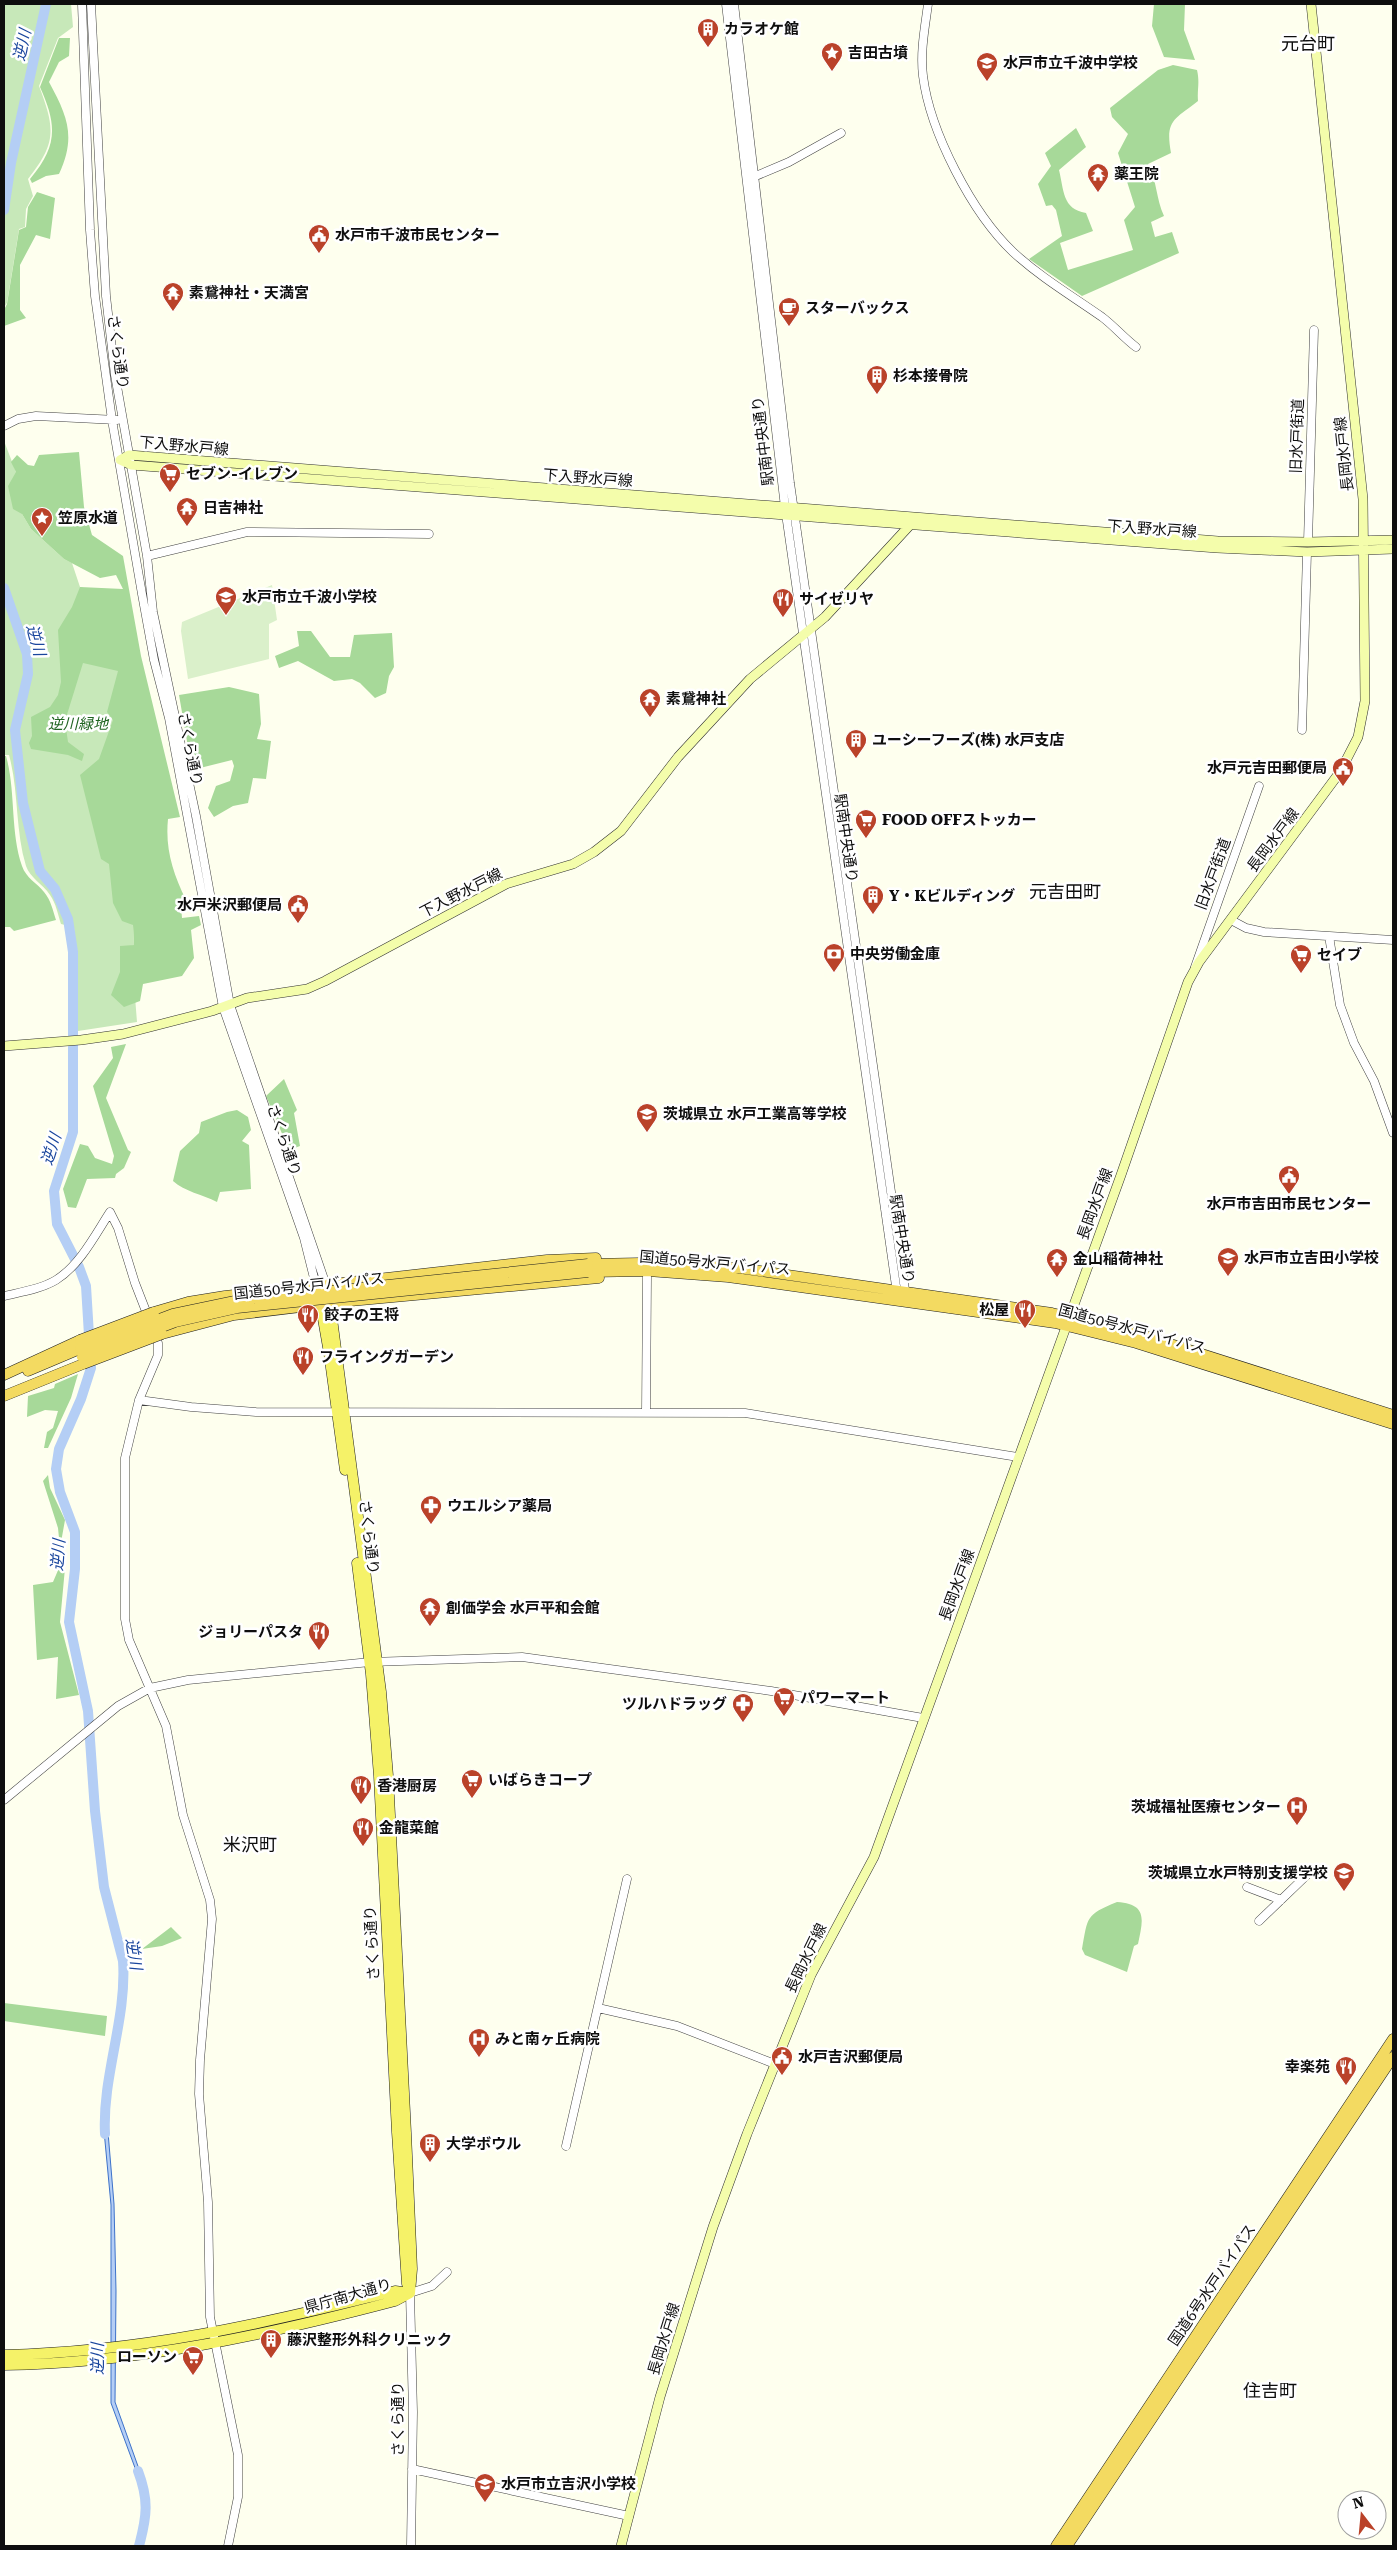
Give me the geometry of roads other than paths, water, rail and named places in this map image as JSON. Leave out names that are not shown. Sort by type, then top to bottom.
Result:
[{"type":"highway","points":[[4,1396],[154,1312],[188,1302],[322,1285],[582,1258],[672,1259],[726,1272]]},
{"type":"highway","name":"国道50号水戸バイパス","points":[[4,1381],[82,1352],[173,1314],[235,1301],[640,1263],[900,1293],[1136,1333],[1393,1415]]},
{"type":"highway","points":[[4,1375],[82,1352],[234,1315],[539,1283],[726,1272]]},
{"type":"highway","name":"国道50号水戸バイパス","points":[[1068,1320],[1393,1424]]},
{"type":"highway","name":"国道50号水戸バイパス","points":[[4,1390],[82,1352]]},
{"type":"highway","name":"国道6号水戸バイパス","points":[[1056,2546],[1393,2039]]},
{"type":"highway","name":"国道6号水戸バイパス","points":[[1067,2546],[1393,2057]]},
{"type":"main road","name":"長岡水戸線","points":[[621,2546],[660,2397],[710,2236],[811,1975],[874,1857],[1068,1320],[1174,1017],[1194,971],[1334,781],[1350,756],[1358,737],[1363,715],[1366,680],[1361,473],[1311,4]]},
{"type":"main road","name":"下入野水戸線","points":[[120,460],[129,455],[790,511],[909,526],[1217,548],[1363,546],[1393,549]]},
{"type":"main road","name":"下入野水戸線","points":[[120,460],[131,465],[790,511],[918,518],[1308,547]]},
{"type":"main road","name":"下入野水戸線","points":[[4,1046],[81,1040],[146,1028],[258,996],[316,986],[506,884],[552,871],[586,858],[622,831],[678,757],[750,678],[825,617],[918,518]]},
{"type":"main road","name":"下入野水戸線","points":[[1363,546],[1393,540]]},
{"type":"main road","name":"さくら通り","points":[[322,1285],[374,1662],[405,2271],[410,2293]]},
{"type":"main road","name":"県庁南大通り","points":[[4,2365],[276,2331],[387,2303],[410,2293]]},
{"type":"main road","name":"県庁南大通り","points":[[4,2355],[103,2354]]},
{"type":"street","name":"さくら通り","points":[[82,4],[90,230],[95,296],[112,420],[151,643],[169,718],[226,1006],[322,1285]]},
{"type":"street","name":"さくら通り","points":[[91,4],[106,296],[122,420],[147,556],[153,612],[196,816],[226,1006]]},
{"type":"street","name":"駅南中央通り","points":[[726,4],[746,181],[790,511],[810,628],[900,1293]]},
{"type":"street","name":"駅南中央通り","points":[[734,4],[755,176],[802,634],[900,1293]]},
{"type":"street","points":[[928,4],[922,49],[925,86],[946,148],[974,204],[991,229],[1012,251],[1073,298],[1103,318],[1136,347]]},
{"type":"street","points":[[746,181],[789,162],[841,133]]},
{"type":"street","name":"旧水戸街道","points":[[1302,730],[1314,330]]},
{"type":"street","points":[[4,426],[18,419],[36,416],[122,420]]},
{"type":"street","points":[[147,556],[247,532],[429,534]]},
{"type":"street","name":"旧水戸街道","points":[[1194,971],[1259,786]]},
{"type":"street","points":[[1231,920],[1254,930],[1393,940]]},
{"type":"street","points":[[1329,936],[1340,1005],[1354,1043],[1374,1081],[1393,1133]]},
{"type":"street","points":[[4,1296],[50,1283],[70,1268],[82,1254],[110,1212],[118,1228],[135,1283],[158,1343],[158,1355],[139,1400],[127,1444],[123,1471],[124,1608],[130,1640],[169,1736],[183,1815],[210,1900],[212,1919],[199,2072],[208,2202],[209,2304],[214,2339],[238,2455],[238,2497],[228,2546]]},
{"type":"street","points":[[646,1413],[647,1277]]},
{"type":"street","points":[[139,1400],[191,1407],[256,1412],[754,1413],[1018,1457]]},
{"type":"street","points":[[4,1800],[97,1723],[127,1700],[150,1688],[188,1680],[374,1662],[522,1657],[771,1690],[924,1718]]},
{"type":"street","points":[[1259,1921],[1310,1872]]},
{"type":"street","points":[[566,2146],[627,1879]]},
{"type":"street","points":[[1247,1888],[1281,1900]]},
{"type":"street","points":[[598,2008],[677,2026],[775,2064]]},
{"type":"street","points":[[410,2293],[432,2286],[448,2272]]},
{"type":"street","name":"さくら通り","points":[[410,2293],[411,2546]]},
{"type":"street","points":[[412,2469],[629,2516]]},
{"type":"water","points":[[103,2120],[107,2120],[114,2204],[116,2291],[115,2402],[144,2483],[141,2484],[111,2403],[111,2205]]},
{"type":"waterway","name":"逆川","points":[[4,210],[11,163],[46,4]]},
{"type":"waterway","name":"逆川","points":[[4,588],[27,654],[28,674],[15,730],[23,803],[40,871],[55,889],[68,919],[73,952],[73,1132],[54,1191],[57,1224],[79,1267],[86,1286],[91,1368],[81,1399],[59,1449],[56,1469],[60,1492],[75,1532],[75,1569],[69,1622],[88,1711],[95,1811],[104,1887],[123,1961],[121,2004],[107,2091],[105,2134]]},
{"type":"waterway","name":"逆川","points":[[138,2471],[142,2481],[146,2508],[139,2546]]},
{"type":"place","name":"カラオケ館","points":[[708,48]]},
{"type":"place","name":"吉田古墳","points":[[832,72]]},
{"type":"place","name":"水戸市立千波中学校","points":[[987,82]]},
{"type":"place","name":"薬王院","points":[[1098,193]]},
{"type":"place","name":"水戸市千波市民センター","points":[[319,254]]},
{"type":"place","name":"素鵞神社・天満宮","points":[[173,312]]},
{"type":"place","name":"スターバックス","points":[[789,327]]},
{"type":"place","name":"杉本接骨院","points":[[877,395]]},
{"type":"place","name":"セブン-イレブン","points":[[170,493]]},
{"type":"place","name":"日吉神社","points":[[187,527]]},
{"type":"place","name":"笠原水道","points":[[42,537]]},
{"type":"place","name":"水戸市立千波小学校","points":[[226,616]]},
{"type":"place","name":"サイゼリヤ","points":[[783,618]]},
{"type":"place","name":"素鵞神社","points":[[650,718]]},
{"type":"place","name":"ユーシーフーズ(株) 水戸支店","points":[[856,759]]},
{"type":"place","name":"水戸元吉田郵便局","points":[[1343,787]]},
{"type":"place","name":"FOOD OFFストッカー","points":[[866,839]]},
{"type":"place","name":"Y・Kビルディング","points":[[873,915]]},
{"type":"place","name":"水戸米沢郵便局","points":[[298,924]]},
{"type":"place","name":"中央労働金庫","points":[[834,973]]},
{"type":"place","name":"セイブ","points":[[1301,974]]},
{"type":"place","name":"茨城県立 水戸工業高等学校","points":[[647,1133]]},
{"type":"place","name":"水戸市吉田市民センター","points":[[1289,1195]]},
{"type":"place","name":"水戸市立吉田小学校","points":[[1228,1277]]},
{"type":"place","name":"金山稲荷神社","points":[[1057,1278]]},
{"type":"place","name":"松屋","points":[[1025,1329]]},
{"type":"place","name":"餃子の王将","points":[[308,1334]]},
{"type":"place","name":"フライングガーデン","points":[[303,1376]]},
{"type":"place","name":"ウエルシア薬局","points":[[431,1525]]},
{"type":"place","name":"創価学会 水戸平和会館","points":[[430,1627]]},
{"type":"place","name":"ジョリーパスタ","points":[[319,1651]]},
{"type":"place","name":"パワーマート","points":[[784,1717]]},
{"type":"place","name":"ツルハドラッグ","points":[[743,1723]]},
{"type":"place","name":"いばらきコープ","points":[[472,1799]]},
{"type":"place","name":"香港厨房","points":[[361,1805]]},
{"type":"place","name":"茨城福祉医療センター","points":[[1297,1826]]},
{"type":"place","name":"金龍菜館","points":[[363,1847]]},
{"type":"place","name":"茨城県立水戸特別支援学校","points":[[1344,1892]]},
{"type":"place","name":"みと南ヶ丘病院","points":[[479,2058]]},
{"type":"place","name":"水戸吉沢郵便局","points":[[782,2076]]},
{"type":"place","name":"幸楽苑","points":[[1346,2086]]},
{"type":"place","name":"大学ボウル","points":[[430,2163]]},
{"type":"place","name":"藤沢整形外科クリニック","points":[[271,2359]]},
{"type":"place","name":"ローソン","points":[[193,2376]]},
{"type":"place","name":"水戸市立吉沢小学校","points":[[485,2503]]},
{"type":"district","name":"元台町","points":[[1308,43]]},
{"type":"district","name":"元吉田町","points":[[1065,891]]},
{"type":"district","name":"米沢町","points":[[250,1844]]},
{"type":"district","name":"住吉町","points":[[1270,2390]]},
{"type":"park label","name":"逆川緑地","points":[[78,724]]}]
